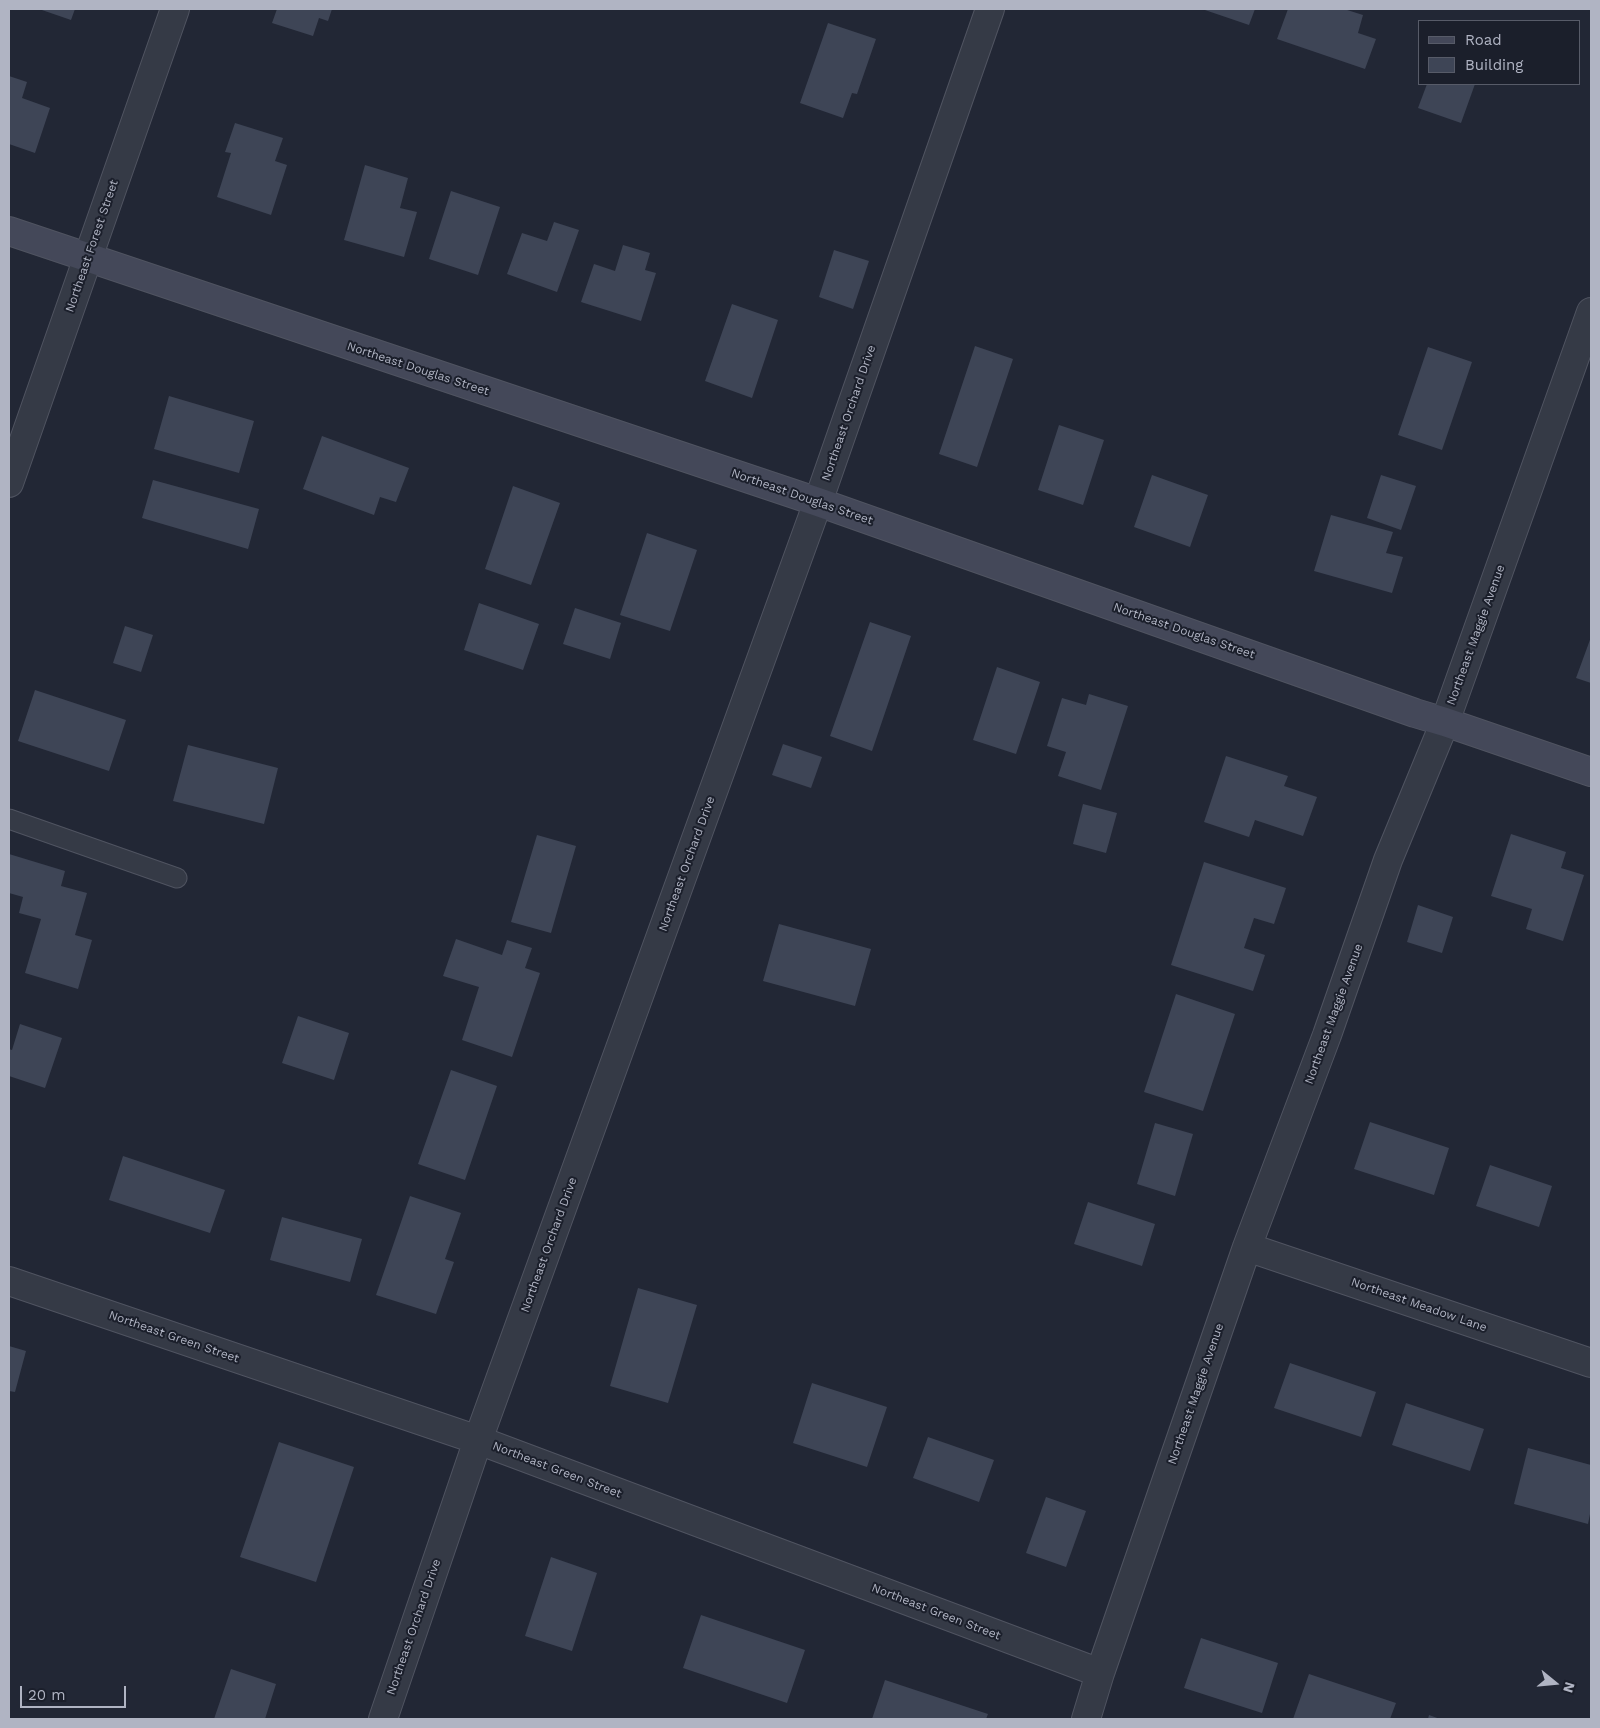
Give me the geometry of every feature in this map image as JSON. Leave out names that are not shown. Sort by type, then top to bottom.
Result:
[{"type":"main road","name":"Northeast Douglas Street","points":[[9,231],[818,502],[1415,713],[1591,772]]},
{"type":"street","name":"Northeast Forest Street","points":[[9,483],[175,9]]},
{"type":"street","name":"Northeast Orchard Drive","points":[[383,1719],[478,1440],[818,502],[990,9]]},
{"type":"street","name":"Northeast Maggie Avenue","points":[[1086,1719],[1100,1673],[1247,1247],[1328,1035],[1388,860],[1445,722],[1591,312]]},
{"type":"street","name":"Northeast Meadow Lane","points":[[1247,1247],[1591,1363]]},
{"type":"street","name":"Northeast Green Street","points":[[9,1281],[478,1440],[1100,1673]]},
{"type":"lane","points":[[9,819],[178,878]]},
{"type":"building","points":[[39,9],[75,9],[71,20]]},
{"type":"building","points":[[277,9],[332,9],[328,21],[319,18],[313,36],[272,23]]},
{"type":"building","points":[[1202,9],[1255,9],[1249,25]]},
{"type":"building","points":[[1288,9],[1344,9],[1363,15],[1358,33],[1376,39],[1365,69],[1277,39]]},
{"type":"building","points":[[828,23],[876,39],[857,94],[852,93],[843,118],[800,103]]},
{"type":"building","points":[[9,76],[27,82],[22,98],[50,108],[35,153],[9,144]]},
{"type":"building","points":[[1427,85],[1475,85],[1461,123],[1418,108]]},
{"type":"building","points":[[235,123],[283,138],[275,161],[287,165],[271,215],[217,197],[231,153],[225,152]]},
{"type":"building","points":[[365,165],[408,178],[400,208],[417,212],[404,257],[344,240]]},
{"type":"building","points":[[451,191],[500,207],[478,275],[429,259]]},
{"type":"building","points":[[554,222],[579,230],[557,292],[507,274],[522,233],[547,241]]},
{"type":"building","points":[[623,245],[650,253],[645,270],[656,273],[641,321],[581,302],[594,264],[615,271]]},
{"type":"building","points":[[834,250],[869,261],[853,309],[819,297]]},
{"type":"building","points":[[732,304],[778,320],[752,398],[705,381]]},
{"type":"building","points":[[975,346],[1013,359],[977,467],[939,454]]},
{"type":"building","points":[[1428,347],[1472,362],[1442,450],[1398,435]]},
{"type":"building","points":[[169,396],[254,421],[239,473],[154,449]]},
{"type":"building","points":[[1059,425],[1104,440],[1083,505],[1038,490]]},
{"type":"building","points":[[322,436],[409,468],[396,502],[380,497],[374,515],[303,489]]},
{"type":"building","points":[[1152,475],[1208,495],[1190,547],[1134,527]]},
{"type":"building","points":[[1381,475],[1416,486],[1401,530],[1367,518]]},
{"type":"building","points":[[153,480],[259,509],[248,549],[142,518]]},
{"type":"building","points":[[513,486],[560,503],[531,585],[485,569]]},
{"type":"building","points":[[1331,515],[1393,532],[1386,553],[1403,557],[1392,593],[1314,571]]},
{"type":"building","points":[[647,533],[697,550],[670,631],[620,615]]},
{"type":"building","points":[[479,603],[539,624],[523,670],[464,650]]},
{"type":"building","points":[[575,608],[621,623],[610,659],[563,644]]},
{"type":"building","points":[[870,622],[911,636],[872,751],[830,736]]},
{"type":"building","points":[[125,626],[153,635],[141,672],[113,663]]},
{"type":"building","points":[[1591,637],[1591,683],[1576,678]]},
{"type":"building","points":[[997,667],[1040,682],[1016,754],[973,740]]},
{"type":"building","points":[[35,690],[126,720],[109,771],[18,741]]},
{"type":"building","points":[[1089,694],[1128,706],[1101,790],[1058,776],[1066,752],[1047,746],[1062,698],[1086,705]]},
{"type":"building","points":[[783,744],[822,757],[811,788],[772,775]]},
{"type":"building","points":[[188,745],[278,768],[264,824],[173,801]]},
{"type":"building","points":[[1226,756],[1288,776],[1284,786],[1317,797],[1303,836],[1255,820],[1249,837],[1204,822]]},
{"type":"building","points":[[1083,804],[1117,813],[1106,853],[1073,844]]},
{"type":"building","points":[[1511,834],[1566,852],[1561,868],[1584,875],[1563,941],[1526,929],[1532,909],[1491,896]]},
{"type":"building","points":[[537,835],[576,846],[551,933],[511,922]]},
{"type":"building","points":[[9,854],[65,871],[61,886],[87,893],[75,935],[92,940],[78,989],[25,973],[41,919],[19,913],[23,897],[9,893]]},
{"type":"building","points":[[1204,862],[1286,888],[1274,924],[1254,918],[1244,948],[1265,955],[1253,991],[1171,965]]},
{"type":"building","points":[[1418,905],[1453,917],[1442,953],[1407,942]]},
{"type":"building","points":[[779,924],[871,949],[855,1006],[763,981]]},
{"type":"building","points":[[456,939],[502,955],[507,940],[532,948],[525,968],[540,973],[512,1057],[462,1040],[479,987],[443,976]]},
{"type":"building","points":[[1176,994],[1235,1014],[1203,1111],[1144,1092]]},
{"type":"building","points":[[298,1016],[349,1033],[334,1080],[282,1063]]},
{"type":"building","points":[[20,1024],[62,1038],[45,1088],[9,1076],[9,1049],[12,1050]]},
{"type":"building","points":[[451,1070],[497,1086],[465,1180],[418,1164]]},
{"type":"building","points":[[1370,1122],[1449,1148],[1434,1195],[1354,1169]]},
{"type":"building","points":[[1155,1123],[1193,1134],[1175,1196],[1137,1184]]},
{"type":"building","points":[[123,1156],[225,1190],[210,1233],[109,1200]]},
{"type":"building","points":[[1490,1165],[1552,1186],[1539,1227],[1476,1206]]},
{"type":"building","points":[[410,1196],[461,1213],[445,1259],[454,1262],[436,1314],[376,1295]]},
{"type":"building","points":[[1088,1202],[1155,1224],[1142,1266],[1074,1244]]},
{"type":"building","points":[[282,1217],[362,1239],[350,1282],[270,1260]]},
{"type":"building","points":[[638,1288],[697,1305],[668,1403],[610,1386]]},
{"type":"building","points":[[9,1346],[26,1351],[15,1392],[9,1391]]},
{"type":"building","points":[[1290,1363],[1376,1392],[1361,1437],[1274,1408]]},
{"type":"building","points":[[812,1383],[887,1407],[867,1467],[793,1443]]},
{"type":"building","points":[[1406,1403],[1484,1429],[1470,1471],[1392,1445]]},
{"type":"building","points":[[928,1437],[994,1460],[979,1502],[913,1478]]},
{"type":"building","points":[[279,1442],[354,1467],[316,1582],[240,1557]]},
{"type":"building","points":[[1528,1448],[1591,1465],[1591,1509],[1588,1524],[1514,1504]]},
{"type":"building","points":[[1046,1497],[1086,1511],[1066,1567],[1026,1553]]},
{"type":"building","points":[[551,1557],[597,1573],[572,1651],[525,1636]]},
{"type":"building","points":[[701,1615],[805,1650],[787,1703],[683,1668]]},
{"type":"building","points":[[1201,1638],[1278,1663],[1262,1713],[1184,1688]]},
{"type":"building","points":[[231,1669],[276,1684],[265,1719],[214,1719]]},
{"type":"building","points":[[1309,1674],[1396,1703],[1390,1719],[1293,1719]]},
{"type":"building","points":[[885,1680],[988,1714],[986,1719],[872,1719]]},
{"type":"building","points":[[1429,1715],[1440,1719],[1428,1719]]}]
